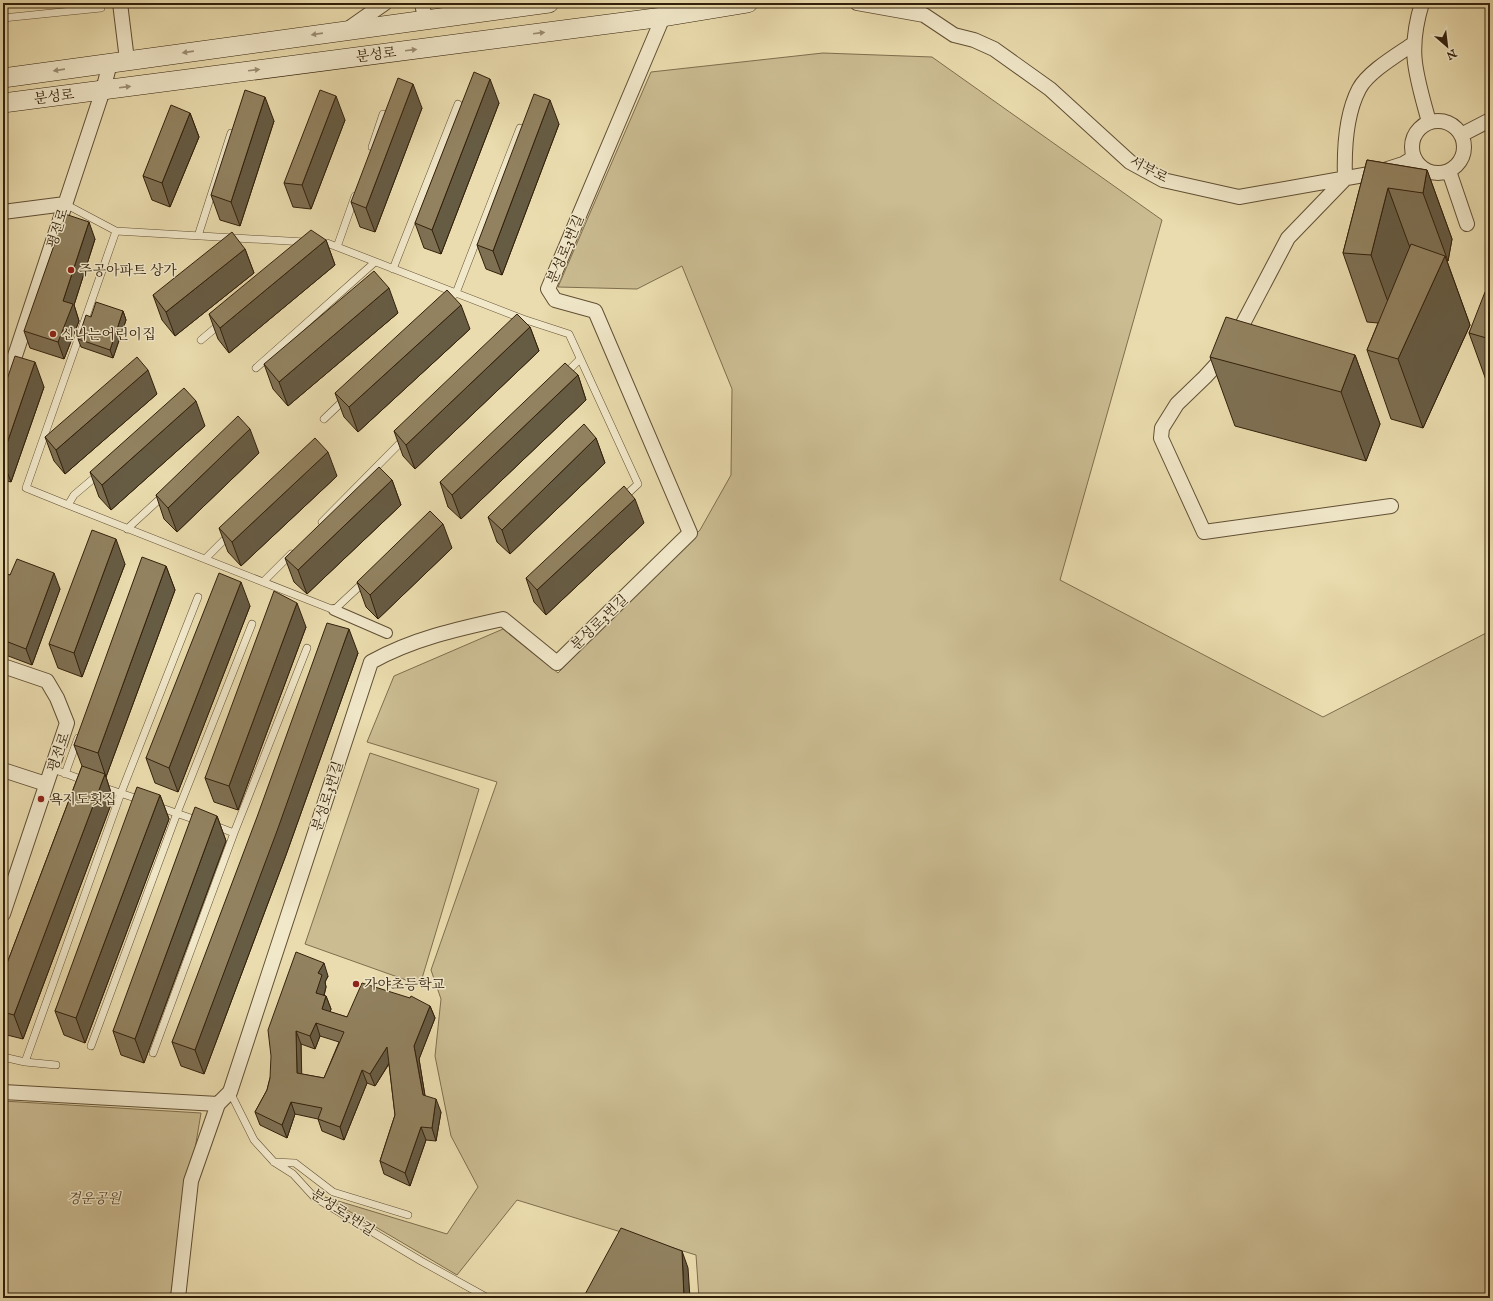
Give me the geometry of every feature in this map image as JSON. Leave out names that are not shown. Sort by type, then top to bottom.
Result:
[{"type":"main road","name":"분성로","points":[[3,78],[347,30],[423,11],[549,3]]},
{"type":"main road","name":"분성로","points":[[3,103],[663,17],[748,3]]},
{"type":"street","points":[[119,62],[120,3]]},
{"type":"street","points":[[347,30],[385,3]]},
{"type":"street","name":"서부로","points":[[857,3],[924,15],[954,34],[974,40],[994,49],[1050,89],[1130,162],[1163,180],[1239,197],[1375,173],[1403,164],[1413,158]]},
{"type":"street","points":[[1422,3],[1413,44],[1414,66],[1429,122]]},
{"type":"street","name":"분성로3번길","points":[[178,1298],[191,1181],[218,1104],[230,1092],[371,662],[393,650],[447,631],[503,619],[557,663],[690,533],[595,311],[555,300],[548,289],[663,17]]},
{"type":"street","points":[[1391,506],[1204,532],[1161,438],[1162,428],[1177,404],[1228,352],[1288,238],[1345,179],[1346,134],[1359,88],[1380,66],[1413,44]]},
{"type":"street","name":"평전로","points":[[3,392],[103,90],[119,62]]},
{"type":"street","points":[[1461,134],[1490,120]]},
{"type":"street","points":[[1429,122],[1446,122],[1454,126],[1461,134],[1464,149],[1462,157],[1458,164],[1449,171],[1434,173],[1426,171],[1418,165],[1413,158],[1411,149],[1415,133],[1421,126],[1429,122]]},
{"type":"street","points":[[1449,171],[1467,224]]},
{"type":"street","points":[[3,212],[65,204]]},
{"type":"street","points":[[334,610],[387,633]]},
{"type":"street","name":"평전로","points":[[3,666],[47,681],[57,698],[67,723],[59,772],[46,784],[3,914]]},
{"type":"street","points":[[3,770],[46,784]]},
{"type":"street","points":[[3,1092],[218,1104]]},
{"type":"lane","points":[[3,18],[101,8]]},
{"type":"lane","points":[[393,269],[458,104]]},
{"type":"lane","points":[[370,151],[383,114]]},
{"type":"lane","points":[[445,304],[456,293],[520,128]]},
{"type":"lane","points":[[198,236],[231,133]]},
{"type":"lane","points":[[337,247],[358,188]]},
{"type":"lane","points":[[65,204],[116,231],[327,243],[523,319],[568,334],[638,484],[615,505]]},
{"type":"lane","points":[[116,231],[26,488],[334,610],[374,573]]},
{"type":"lane","points":[[311,248],[317,243]]},
{"type":"lane","points":[[256,368],[375,262]]},
{"type":"lane","points":[[201,340],[226,319]]},
{"type":"lane","points":[[518,324],[523,319]]},
{"type":"lane","points":[[558,381],[580,359]]},
{"type":"lane","points":[[324,419],[352,392]]},
{"type":"lane","points":[[318,526],[412,431]]},
{"type":"lane","points":[[68,505],[74,495],[104,469]]},
{"type":"lane","points":[[127,529],[168,491]]},
{"type":"lane","points":[[205,559],[237,527]]},
{"type":"lane","points":[[263,582],[296,549]]},
{"type":"lane","points":[[25,1062],[121,793],[198,597]]},
{"type":"lane","points":[[91,1046],[178,813],[252,624]]},
{"type":"lane","points":[[153,1053],[234,833],[307,648]]},
{"type":"lane","points":[[81,730],[59,772],[234,833]]},
{"type":"lane","points":[[3,1057],[25,1062],[56,1065]]},
{"type":"lane","name":"분성로3번길","points":[[230,1092],[254,1140],[274,1162],[293,1174],[314,1197],[421,1261],[488,1298]]},
{"type":"lane","points":[[274,1162],[295,1162],[333,1192],[408,1215]]},
{"type":"green space","points":[[823,53],[932,57],[1162,220],[1060,580],[1323,717],[1490,631],[1490,1298],[699,1298],[696,1255],[517,1200],[457,1275],[325,1197],[447,1234],[478,1187],[451,1136],[435,1056],[441,999],[431,970],[497,782],[367,742],[394,676],[503,629],[558,673],[700,530],[731,475],[732,389],[682,266],[637,289],[558,287],[651,72]]},
{"type":"green space","points":[[370,753],[479,789],[420,985],[305,944]]},
{"type":"green space","name":"경운공원","points":[[3,1101],[201,1113],[171,1293],[148,1298],[3,1298]]},
{"type":"building","points":[[474,72],[490,79],[432,230],[415,223]]},
{"type":"building","points":[[398,78],[413,84],[366,208],[351,202]]},
{"type":"building","points":[[245,90],[265,97],[231,202],[211,195]]},
{"type":"building","points":[[320,90],[336,96],[302,185],[284,183]]},
{"type":"building","points":[[534,94],[550,100],[493,251],[477,245]]},
{"type":"building","points":[[171,105],[190,113],[162,183],[143,176]]},
{"type":"building","points":[[1367,160],[1427,170],[1423,193],[1388,188],[1371,255],[1343,253]]},
{"type":"building","points":[[65,214],[89,222],[63,301],[73,304],[58,342],[24,331]]},
{"type":"building","points":[[311,230],[326,240],[220,328],[209,314]]},
{"type":"building","points":[[232,232],[245,249],[166,312],[153,295]]},
{"type":"building","points":[[1411,244],[1445,256],[1398,359],[1367,350]]},
{"type":"building","points":[[374,271],[389,288],[279,382],[264,364]]},
{"type":"building","points":[[447,290],[461,305],[349,407],[335,393]]},
{"type":"building","points":[[1485,292],[1490,294],[1490,339],[1469,333]]},
{"type":"building","points":[[96,302],[123,311],[110,350],[78,339],[86,315],[91,317]]},
{"type":"building","points":[[517,314],[530,327],[406,445],[394,431]]},
{"type":"building","points":[[1226,317],[1355,355],[1341,392],[1210,357]]},
{"type":"building","points":[[15,356],[35,362],[3,455],[3,391]]},
{"type":"building","points":[[137,357],[148,370],[56,450],[45,437]]},
{"type":"building","points":[[565,363],[578,375],[452,495],[440,482]]},
{"type":"building","points":[[184,388],[196,401],[102,485],[90,472]]},
{"type":"building","points":[[238,416],[250,429],[168,508],[156,495]]},
{"type":"building","points":[[584,424],[596,438],[502,530],[488,517]]},
{"type":"building","points":[[315,438],[328,452],[232,542],[219,528]]},
{"type":"building","points":[[379,467],[392,480],[298,570],[285,558]]},
{"type":"building","points":[[624,486],[635,499],[537,590],[526,578]]},
{"type":"building","points":[[430,511],[443,524],[370,595],[357,582]]},
{"type":"building","points":[[92,530],[116,539],[74,653],[49,644]]},
{"type":"building","points":[[142,557],[166,566],[98,753],[74,745]]},
{"type":"building","points":[[17,559],[54,573],[26,649],[3,640],[3,573],[10,575]]},
{"type":"building","points":[[219,573],[241,582],[169,768],[146,758]]},
{"type":"building","points":[[274,591],[297,603],[229,786],[205,778]]},
{"type":"building","points":[[327,623],[349,629],[277,831],[195,1050],[172,1042],[257,817]]},
{"type":"building","points":[[82,766],[105,774],[14,1015],[3,1012],[3,974]]},
{"type":"building","points":[[137,787],[160,795],[76,1018],[55,1011]]},
{"type":"building","points":[[195,807],[217,816],[135,1039],[113,1031]]},
{"type":"building","points":[[296,952],[324,963],[318,973],[322,975],[316,993],[326,996],[322,1009],[347,1017],[362,983],[410,998],[411,996],[430,1006],[414,1046],[423,1095],[436,1099],[432,1128],[421,1127],[405,1173],[380,1161],[395,1115],[387,1047],[370,1074],[362,1070],[340,1127],[318,1119],[322,1108],[291,1102],[282,1125],[255,1112],[267,1090],[270,1078],[271,1056],[268,1030]],"holes":[[[316,1023],[344,1032],[324,1078],[297,1073],[296,1031],[310,1036]]]},
{"type":"building","points":[[621,1228],[682,1251],[684,1298],[583,1298]]},
{"type":"place","name":"주공아파트 상가","points":[[71,270]]},
{"type":"place","name":"신나는어린이집","points":[[53,334]]},
{"type":"place","name":"욕지도횟집","points":[[41,799]]},
{"type":"place","name":"가야초등학교","points":[[356,984]]}]
